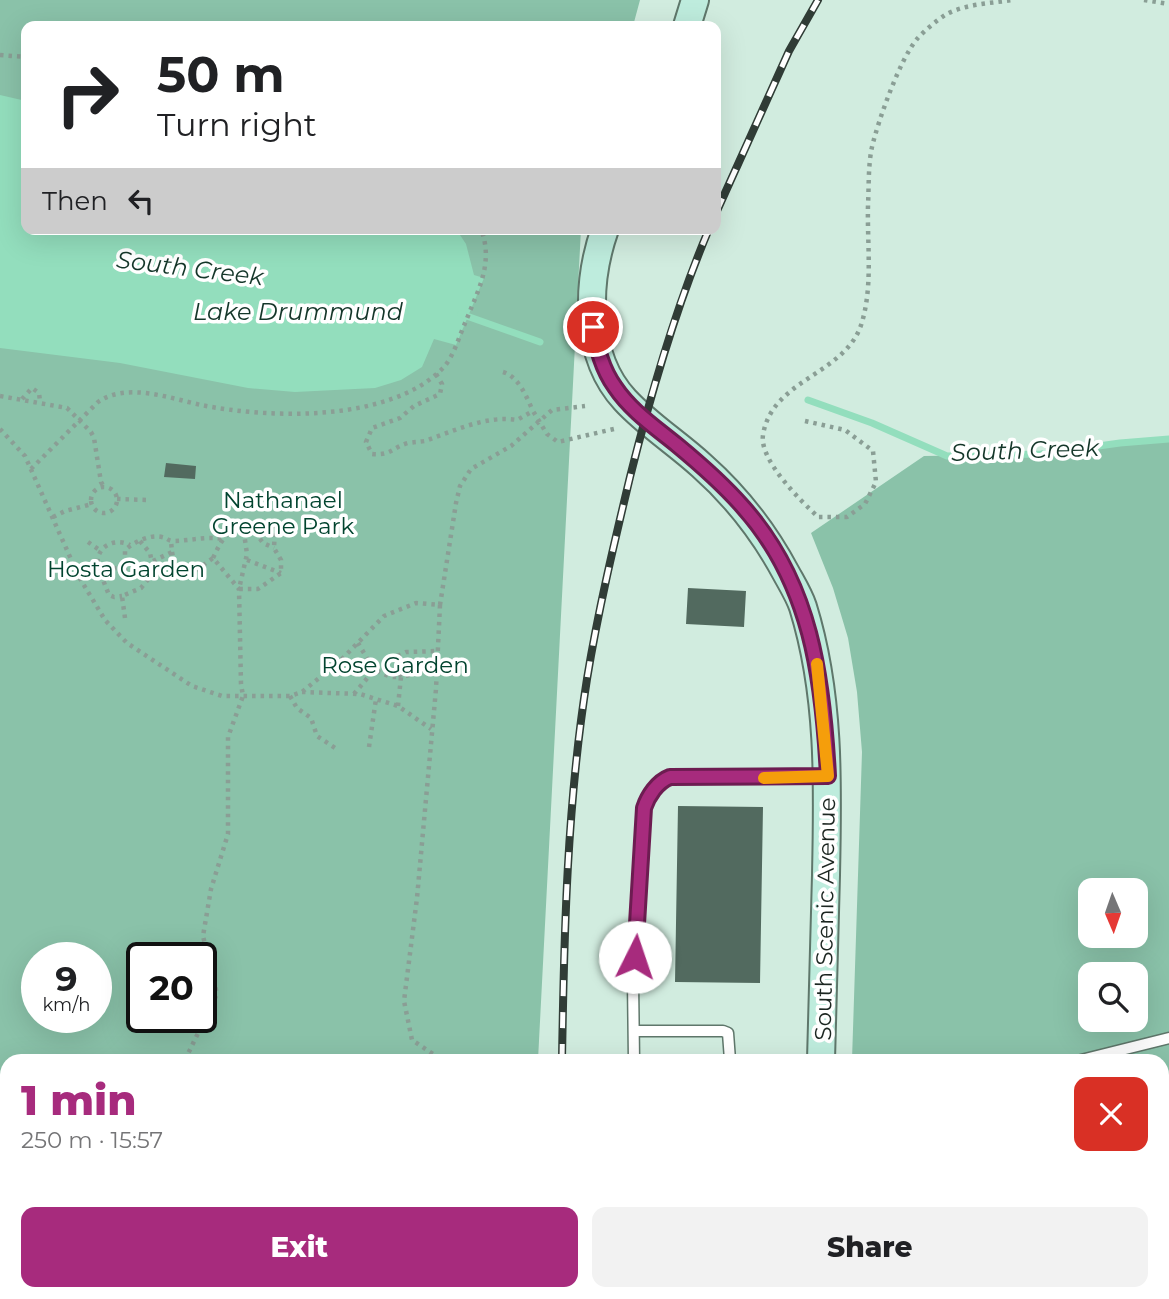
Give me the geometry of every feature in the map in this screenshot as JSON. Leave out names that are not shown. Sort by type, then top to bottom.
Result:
[{"type":"main road","points":[[689,21],[695,0]]},
{"type":"main road","name":"South Scenic Avenue","points":[[603,235],[595,266],[593,327],[600,358],[614,386],[646,421],[701,465],[745,509],[776,554],[802,604],[816,659],[825,723],[828,776],[821,1054]]},
{"type":"lane","points":[[634,1054],[633,981],[644,808],[648,798],[662,780],[670,777],[828,776]]},
{"type":"lane","points":[[634,1031],[723,1031],[728,1033],[730,1054]]},
{"type":"lane","points":[[1103,1054],[1169,1038]]},
{"type":"path","points":[[805,421],[845,430],[873,451],[876,482],[865,504],[847,517],[818,517],[785,484],[765,447],[763,434],[774,407],[795,386],[833,363],[853,340],[862,322],[869,284],[868,206],[871,149],[884,105],[916,40],[947,14],[979,4],[1013,0]]},
{"type":"path","points":[[1144,0],[1169,4]]},
{"type":"path","points":[[0,55],[21,57]]},
{"type":"path","points":[[31,469],[108,395],[160,395],[263,413],[361,408],[385,403],[414,390],[445,367],[456,345],[484,278],[487,260],[483,235]]},
{"type":"path","points":[[503,373],[510,375],[524,391],[547,434],[558,442],[619,427]]},
{"type":"path","points":[[436,374],[442,384],[440,394],[414,406],[400,418],[372,428],[366,442],[373,454],[386,455],[406,443],[422,442],[457,428],[504,418],[517,420],[533,411]]},
{"type":"path","points":[[22,399],[32,388],[40,393],[40,401]]},
{"type":"path","points":[[0,396],[40,401],[67,408],[94,438],[104,487]]},
{"type":"path","points":[[433,1054],[412,1040],[404,1000],[417,898],[440,605],[460,486],[471,469],[511,446],[552,410],[585,406]]},
{"type":"path","points":[[0,429],[25,456],[78,575],[105,620],[127,643],[192,686],[222,696],[290,696],[302,692],[354,694],[398,706],[431,729]]},
{"type":"path","points":[[53,517],[84,505],[92,505],[101,512],[109,511],[114,508],[117,499],[112,489],[104,487],[94,491],[92,505]]},
{"type":"path","points":[[117,499],[149,500]]},
{"type":"path","points":[[175,568],[198,569],[213,558],[229,531],[264,523],[275,527],[274,548],[281,561],[281,573]]},
{"type":"path","points":[[250,525],[263,543],[274,548]]},
{"type":"path","points":[[188,1054],[217,994],[203,936],[211,889],[228,834],[228,737],[243,696],[239,589],[248,545],[243,526]]},
{"type":"path","points":[[171,541],[175,568],[170,575],[132,576],[125,570],[125,550],[140,541],[160,536],[171,541],[210,536],[223,539]]},
{"type":"path","points":[[130,545],[122,541],[111,543],[101,551],[96,562],[109,595],[122,596],[141,587],[153,577]]},
{"type":"path","points":[[140,541],[153,561],[153,577]]},
{"type":"path","points":[[88,542],[101,551]]},
{"type":"path","points":[[153,561],[172,552]]},
{"type":"path","points":[[213,558],[239,589]]},
{"type":"path","points":[[247,560],[281,573]]},
{"type":"path","points":[[78,575],[125,567]]},
{"type":"path","points":[[198,569],[205,579]]},
{"type":"path","points":[[239,589],[258,589],[281,573]]},
{"type":"path","points":[[122,596],[125,618]]},
{"type":"path","points":[[302,692],[341,660],[384,616],[416,603],[440,605]]},
{"type":"path","points":[[358,642],[374,670],[391,677],[418,673],[437,661]]},
{"type":"path","points":[[354,694],[374,670],[393,658],[406,652],[438,651]]},
{"type":"path","points":[[393,658],[401,677],[398,706]]},
{"type":"path","points":[[290,696],[297,708],[311,718],[317,736],[335,748]]},
{"type":"path","points":[[369,747],[376,699]]},
{"type":"green space","name":"Nathanael Greene Park","points":[[0,0],[640,0],[634,21],[21,21],[21,235],[581,235],[538,1054],[0,1054]]},
{"type":"green space","points":[[1169,439],[1169,1054],[852,1054],[862,752],[857,692],[848,638],[833,588],[811,533],[924,456],[1041,454]]},
{"type":"water","name":"Lake Drummund","points":[[0,95],[21,100],[21,235],[460,235],[466,244],[474,275],[484,278],[456,345],[434,339],[422,367],[401,380],[375,388],[295,392],[248,388],[120,363],[0,348]]},
{"type":"building","points":[[166,463],[196,466],[195,479],[164,477]]},
{"type":"building","points":[[688,588],[746,591],[744,627],[686,624]]},
{"type":"building","points":[[678,806],[763,807],[760,983],[675,982]]},
{"type":"waterway","name":"South Creek","points":[[461,314],[540,342]]},
{"type":"waterway","name":"South Creek","points":[[808,400],[872,423],[947,456],[1041,454],[1169,439]]},
{"type":"railway","points":[[721,202],[789,51],[818,0]]},
{"type":"railway","points":[[562,1054],[571,822],[580,726],[591,654],[612,552],[646,414],[675,320],[707,235]]},
{"type":"slow traffic","points":[[764,778],[828,776],[817,664]]},
{"type":"route","points":[[593,327],[600,358],[623,398],[727,490],[745,509],[776,554],[802,604],[816,659],[826,736],[828,776],[670,777],[662,780],[644,808],[635,957]]},
{"type":"park label","name":"Hosta Garden","points":[[126,569]]},
{"type":"park label","name":"Rose Garden","points":[[395,665]]}]
